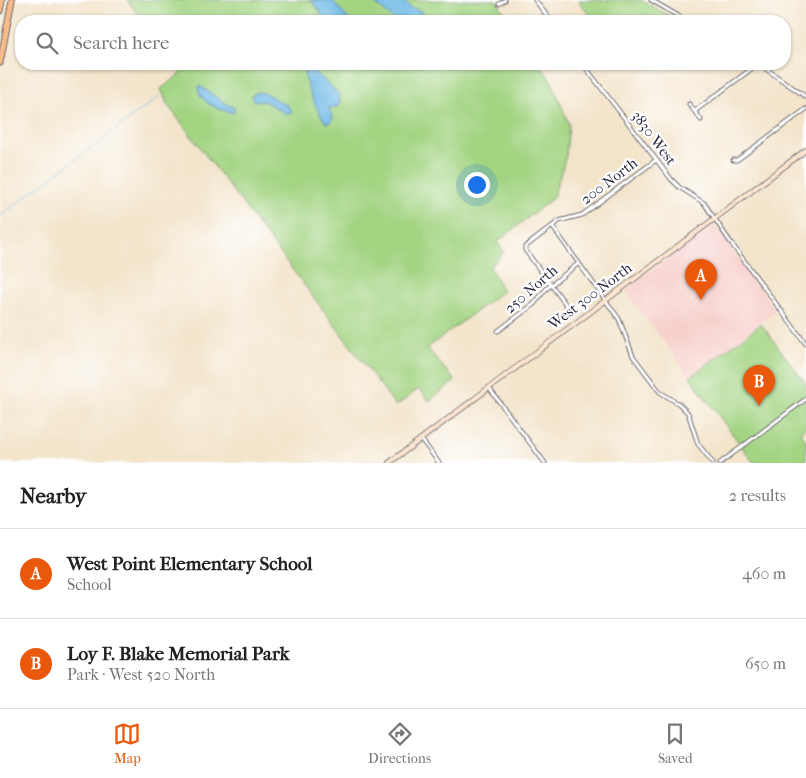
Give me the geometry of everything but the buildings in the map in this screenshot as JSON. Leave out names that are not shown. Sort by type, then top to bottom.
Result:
[{"type":"main road","points":[[0,11],[2,0]]},
{"type":"main road","points":[[0,63],[12,0]]},
{"type":"main road","name":"West 300 North","points":[[389,463],[806,150]]},
{"type":"street","points":[[499,4],[504,0]]},
{"type":"street","points":[[534,0],[546,15]]},
{"type":"street","points":[[651,0],[677,15]]},
{"type":"street","name":"3830 West","points":[[588,70],[675,184],[700,200],[715,218],[731,243],[806,344]]},
{"type":"street","points":[[695,112],[751,70]]},
{"type":"street","points":[[768,70],[806,97]]},
{"type":"street","points":[[689,104],[701,120]]},
{"type":"street","points":[[733,160],[738,160],[806,109]]},
{"type":"street","name":"200 North","points":[[551,285],[524,248],[559,221],[582,215],[656,160]]},
{"type":"street","points":[[552,226],[621,323],[633,356],[660,392],[688,413],[698,444],[714,463]]},
{"type":"street","name":"250 North","points":[[498,331],[534,304],[551,285],[579,264]]},
{"type":"street","points":[[551,285],[570,310]]},
{"type":"street","points":[[488,388],[545,463]]},
{"type":"street","points":[[720,463],[806,400]]},
{"type":"street","points":[[421,439],[439,463]]},
{"type":"shaded area","points":[[713,224],[776,310],[690,377],[625,290]]},
{"type":"green space","points":[[127,0],[496,0],[506,15],[138,15]]},
{"type":"green space","points":[[578,0],[641,0],[668,15],[589,15]]},
{"type":"green space","points":[[179,70],[544,70],[551,80],[569,124],[566,156],[553,198],[497,242],[504,252],[490,267],[503,291],[427,348],[455,381],[429,401],[419,389],[396,406],[167,104],[161,89],[181,73]]},
{"type":"green space","points":[[761,324],[806,384],[806,427],[800,432],[806,440],[806,463],[754,463],[690,377]]},
{"type":"water","points":[[311,0],[332,0],[345,15],[322,15]]},
{"type":"water","points":[[371,0],[403,0],[411,8],[421,11],[423,15],[389,15]]},
{"type":"water","points":[[304,70],[313,70],[339,94],[340,102],[337,107],[329,108],[333,119],[329,123],[326,123],[315,105]]},
{"type":"water","points":[[200,86],[234,107],[234,113],[217,108],[207,102],[202,98],[198,87]]},
{"type":"water","points":[[258,92],[267,94],[287,105],[292,112],[286,114],[266,102],[253,100],[252,95]]},
{"type":"waterway","points":[[0,216],[159,97]]},
{"type":"place","name":"West Point Elementary School","points":[[701,300]]},
{"type":"place","name":"Loy F. Blake Memorial Park","points":[[759,406]]}]
